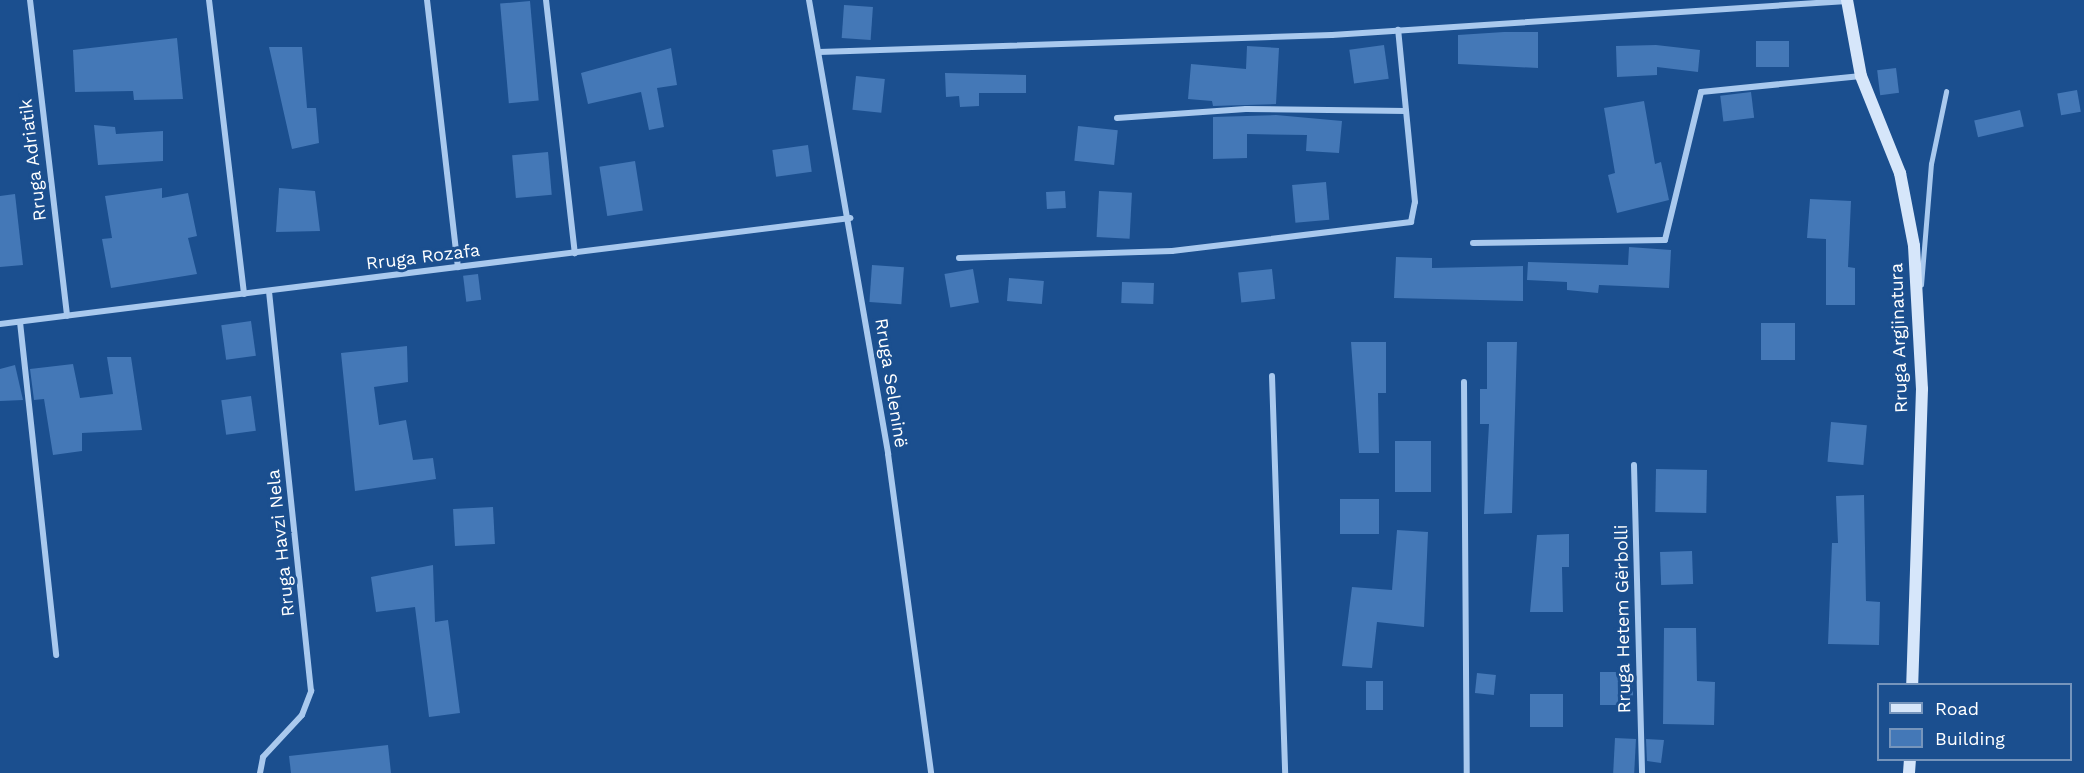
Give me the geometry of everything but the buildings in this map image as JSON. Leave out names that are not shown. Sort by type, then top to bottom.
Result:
[{"type":"street","name":"Rruga Adriatik","points":[[30,0],[67,316]]},
{"type":"street","points":[[209,0],[244,294]]},
{"type":"street","points":[[427,0],[458,267]]},
{"type":"street","points":[[546,0],[575,253]]},
{"type":"street","name":"Rruga Seleninë","points":[[809,0],[850,218],[931,773]]},
{"type":"street","points":[[819,51],[1398,30],[1847,0]]},
{"type":"street","name":"Rruga Argjinatura","points":[[1847,0],[1862,76],[1902,183],[1918,305],[1922,389],[1912,683]]},
{"type":"street","points":[[959,258],[1098,256],[1400,227],[1412,222],[1415,202],[1398,30]]},
{"type":"street","points":[[1473,243],[1665,240],[1701,92],[1862,76]]},
{"type":"street","points":[[1117,118],[1246,108],[1406,111]]},
{"type":"street","name":"Rruga Rozafa","points":[[0,324],[850,218]]},
{"type":"street","name":"Rruga Havzi Nela","points":[[260,773],[263,757],[302,715],[311,691],[269,291]]},
{"type":"street","points":[[20,321],[56,655]]},
{"type":"street","points":[[1272,376],[1285,773]]},
{"type":"street","points":[[1464,382],[1467,773]]},
{"type":"street","name":"Rruga Hetem Gërbolli","points":[[1634,465],[1642,773]]},
{"type":"lane","points":[[1918,305],[1931,164],[1946,92]]}]
